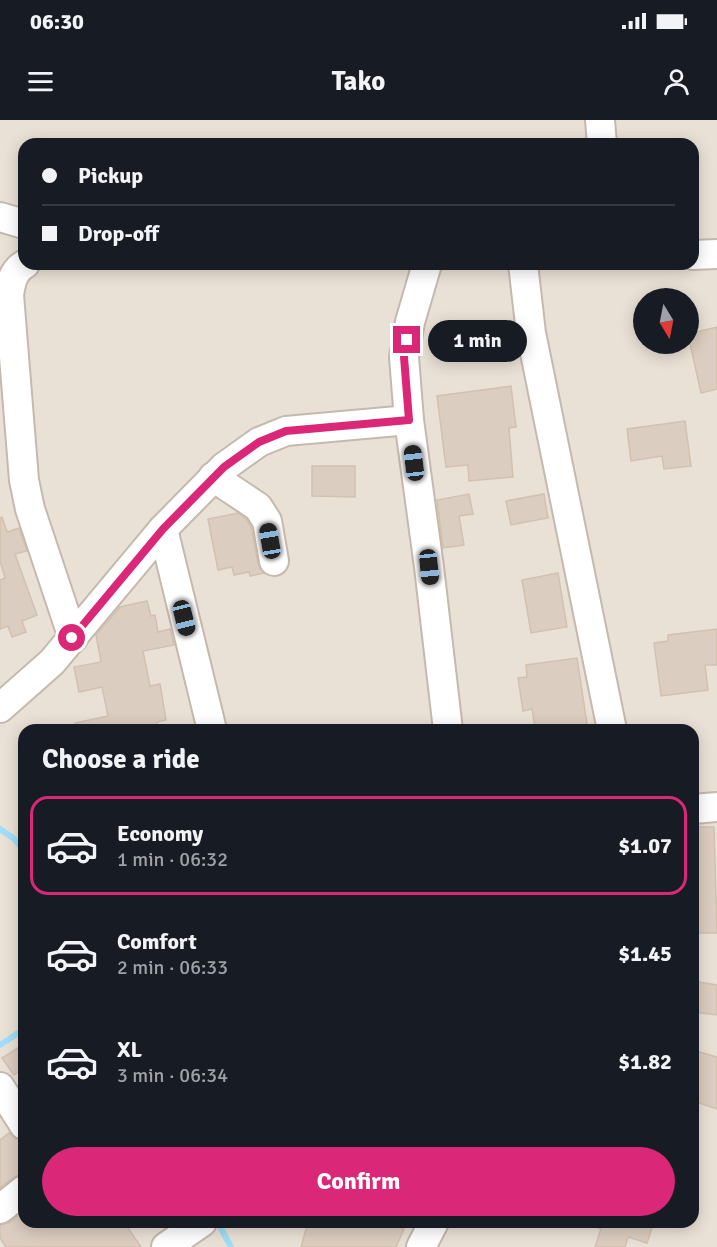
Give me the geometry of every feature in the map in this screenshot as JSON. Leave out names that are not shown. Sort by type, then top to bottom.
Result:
[{"type":"street","points":[[600,120],[602,138]]},
{"type":"street","points":[[0,217],[18,222]]},
{"type":"street","points":[[699,255],[717,254]]},
{"type":"street","points":[[18,270],[11,280],[9,295],[24,480],[30,509],[72,638]]},
{"type":"street","points":[[425,270],[410,322],[404,357],[409,420],[447,724]]},
{"type":"street","points":[[524,270],[531,333],[611,724]]},
{"type":"street","points":[[0,706],[52,662],[163,529],[213,477],[259,442],[286,431],[409,420]]},
{"type":"street","points":[[213,477],[258,507],[267,522],[274,561]]},
{"type":"street","points":[[163,529],[211,724]]},
{"type":"street","points":[[699,808],[717,807]]},
{"type":"street","points":[[0,1087],[18,1116]]},
{"type":"street","points":[[0,1209],[18,1195]]},
{"type":"street","points":[[166,1247],[193,1228]]},
{"type":"shaded area","points":[[0,120],[717,120],[717,1247],[0,1247]]},
{"type":"building","points":[[717,327],[717,389],[701,393],[692,354],[699,354],[699,331]]},
{"type":"building","points":[[511,386],[516,427],[509,428],[513,477],[469,481],[468,465],[446,467],[437,396]]},
{"type":"building","points":[[685,421],[691,466],[664,469],[662,456],[631,461],[627,429]]},
{"type":"building","points":[[312,466],[355,466],[355,497],[312,496]]},
{"type":"building","points":[[469,494],[473,514],[459,516],[464,545],[443,548],[437,500]]},
{"type":"building","points":[[544,494],[548,518],[511,525],[506,501]]},
{"type":"building","points":[[238,513],[251,527],[258,564],[264,573],[250,576],[249,572],[234,575],[232,567],[218,570],[208,519]]},
{"type":"building","points":[[2,517],[7,532],[19,528],[27,551],[15,554],[37,615],[22,621],[26,632],[12,637],[8,626],[0,629],[0,580],[5,578],[0,561],[0,518]]},
{"type":"building","points":[[558,573],[567,627],[531,633],[522,580]]},
{"type":"building","points":[[147,601],[151,616],[155,615],[158,632],[170,629],[174,645],[143,651],[150,686],[160,684],[166,720],[157,722],[157,724],[75,724],[108,716],[102,687],[79,692],[74,667],[101,662],[96,635],[120,607]]},
{"type":"building","points":[[717,629],[717,665],[705,665],[708,690],[661,696],[654,643],[668,641],[668,635]]},
{"type":"building","points":[[577,658],[587,724],[534,724],[532,709],[523,711],[518,678],[527,677],[526,665]]},
{"type":"building","points":[[699,827],[714,827],[717,933],[699,933]]},
{"type":"building","points":[[699,982],[717,985],[717,1015],[699,1013]]},
{"type":"building","points":[[18,1048],[18,1072],[14,1075],[2,1058]]},
{"type":"building","points":[[699,1052],[717,1057],[717,1109],[699,1103]]},
{"type":"building","points":[[9,1133],[18,1140],[18,1176],[0,1188],[0,1140]]},
{"type":"building","points":[[18,1216],[18,1228],[128,1228],[141,1247],[6,1247],[0,1238],[0,1225],[10,1222]]},
{"type":"building","points":[[306,1228],[404,1229],[396,1247],[301,1247]]},
{"type":"building","points":[[598,1228],[652,1228],[647,1243],[628,1237],[625,1247],[595,1247],[601,1229]]},
{"type":"waterway","points":[[0,829],[18,843]]},
{"type":"waterway","points":[[0,1045],[18,1033]]},
{"type":"waterway","points":[[221,1228],[231,1247]]},
{"type":"route","points":[[72,638],[163,529],[224,467],[259,442],[286,431],[409,420],[404,357],[407,340]]}]
